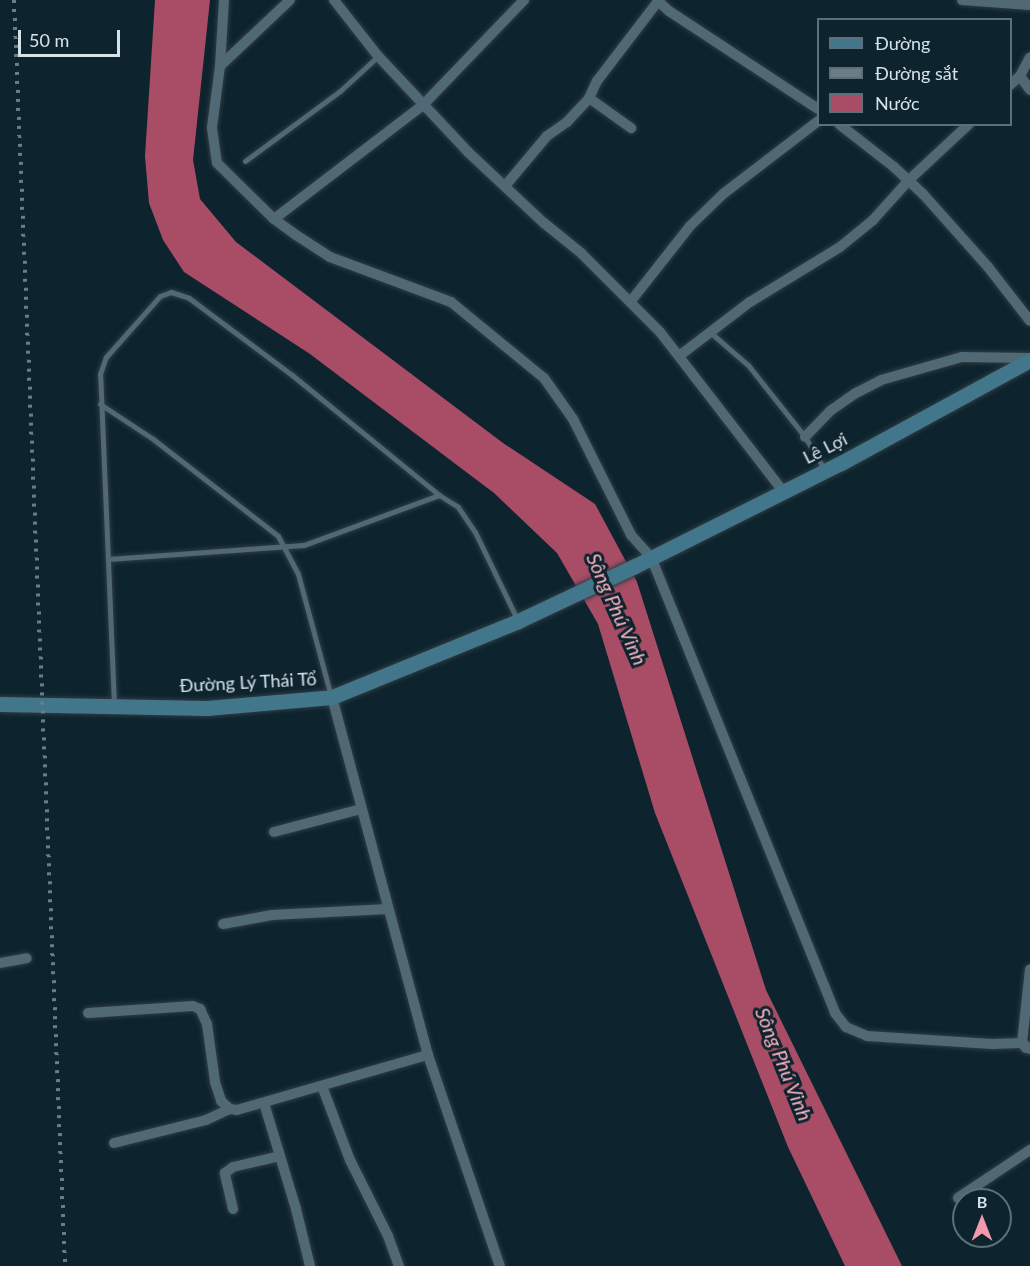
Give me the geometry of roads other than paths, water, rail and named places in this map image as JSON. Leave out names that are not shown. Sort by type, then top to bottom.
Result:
[{"type":"main road","name":"Lê Lợi","points":[[551,605],[635,566],[825,470],[1030,359]]},
{"type":"main road","name":"Đường Lý Thái Tổ","points":[[0,704],[114,704],[207,708],[332,697],[518,621],[551,605]]},
{"type":"street","points":[[224,0],[220,66],[212,128],[212,146],[217,163],[274,219],[330,256],[451,302],[530,364],[544,378],[573,419],[631,535],[651,557],[835,1013],[846,1027],[867,1036],[1026,1046]]},
{"type":"street","points":[[220,66],[290,0]]},
{"type":"street","points":[[334,0],[378,56],[423,105],[505,186],[631,301],[679,356],[783,491]]},
{"type":"street","points":[[274,219],[423,105],[524,0]]},
{"type":"street","points":[[505,186],[547,136],[567,122],[589,98],[597,81],[658,0],[817,108]]},
{"type":"street","points":[[962,0],[1030,5]]},
{"type":"street","points":[[1012,84],[1020,76],[1030,57]]},
{"type":"street","points":[[1020,76],[1030,90]]},
{"type":"street","points":[[589,98],[630,128]]},
{"type":"street","points":[[631,301],[699,218],[763,162],[817,122]]},
{"type":"street","points":[[842,126],[909,180],[988,267],[1030,321]]},
{"type":"street","points":[[679,356],[750,302],[840,247],[873,220],[962,127]]},
{"type":"street","points":[[805,437],[830,411],[856,393],[881,380],[962,357],[1030,359]]},
{"type":"street","points":[[332,697],[428,1055],[500,1266]]},
{"type":"street","points":[[274,832],[361,809]]},
{"type":"street","points":[[223,924],[272,915],[388,909]]},
{"type":"street","points":[[0,963],[27,958]]},
{"type":"street","points":[[1030,969],[1026,1046],[1030,1054]]},
{"type":"street","points":[[88,1013],[193,1006],[200,1009],[207,1024],[215,1082],[221,1101],[230,1109]]},
{"type":"street","points":[[114,1143],[206,1120],[230,1109],[243,1109],[428,1055]]},
{"type":"street","points":[[322,1086],[350,1160],[388,1236],[399,1266]]},
{"type":"street","points":[[264,1102],[310,1266]]},
{"type":"street","points":[[973,1188],[1030,1150]]},
{"type":"street","points":[[234,1209],[225,1178],[227,1170],[280,1156]]},
{"type":"lane","points":[[245,160],[340,91],[378,56]]},
{"type":"lane","points":[[114,704],[100,374],[106,357],[160,296],[171,292],[180,294],[292,375],[439,495],[458,507],[468,519],[518,621]]},
{"type":"lane","points":[[710,332],[748,365],[805,437],[825,470]]},
{"type":"lane","points":[[100,404],[153,439],[268,525],[286,547],[298,574],[332,697]]},
{"type":"lane","points":[[108,559],[286,547],[317,542],[439,495]]},
{"type":"water","name":"Sông Phú Vinh","points":[[155,0],[210,0],[193,160],[200,199],[236,242],[503,443],[595,504],[637,582],[766,990],[902,1266],[845,1266],[788,1147],[655,813],[598,624],[557,553],[494,493],[310,354],[184,272],[163,240],[149,203],[145,156]]},
{"type":"railway","points":[[14,0],[65,1266]]}]
